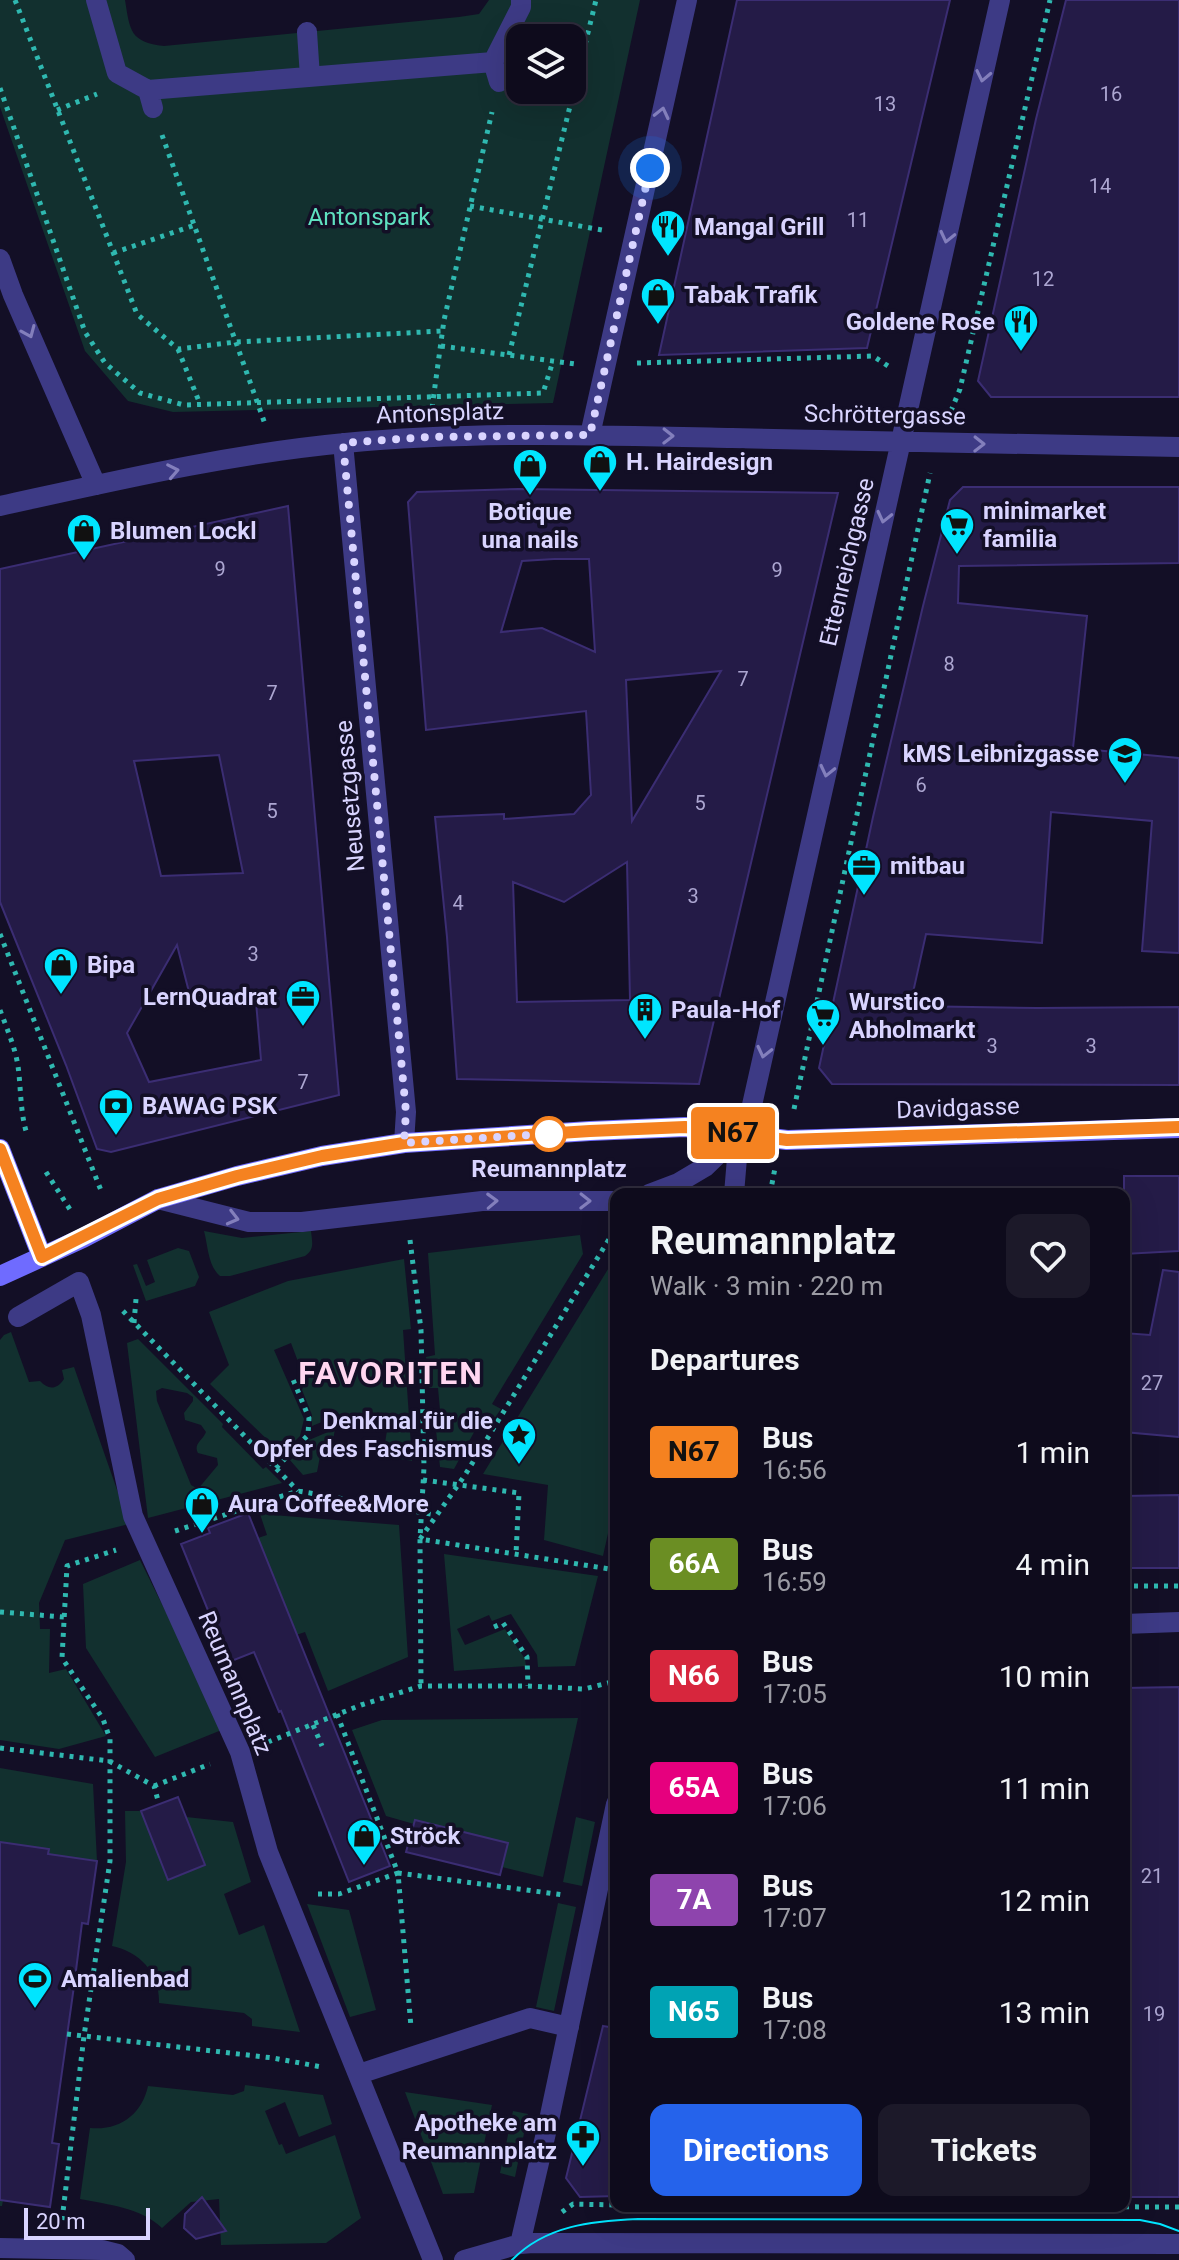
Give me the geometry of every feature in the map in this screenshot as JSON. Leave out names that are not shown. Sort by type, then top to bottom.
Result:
[{"type":"street","points":[[96,0],[117,73],[150,99],[310,77],[493,62]]},
{"type":"street","points":[[499,82],[493,62],[521,7],[521,0]]},
{"type":"street","points":[[590,435],[687,0]]},
{"type":"street","name":"Ettenreichgasse","points":[[739,1134],[750,1114],[1000,0]]},
{"type":"street","points":[[307,32],[310,77]]},
{"type":"street","points":[[0,259],[96,485],[0,506]]},
{"type":"street","name":"Antonsplatz","points":[[96,485],[275,451],[343,443],[428,437],[590,435]]},
{"type":"street","name":"Schröttergasse","points":[[590,435],[1179,447]]},
{"type":"street","name":"Neusetzgasse","points":[[343,443],[406,1112],[404,1143]]},
{"type":"street","points":[[0,1276],[158,1199],[322,1156],[404,1143],[590,1131],[685,1127],[739,1134]]},
{"type":"street","name":"Davidgasse","points":[[739,1134],[787,1140],[1179,1128]]},
{"type":"street","points":[[665,1188],[705,1167],[739,1134]]},
{"type":"street","points":[[734,1188],[739,1134]]},
{"type":"street","points":[[0,1149],[42,1257]]},
{"type":"street","points":[[158,1199],[249,1222],[302,1222],[482,1201],[610,1201]]},
{"type":"street","name":"Reumannplatz","points":[[18,1317],[79,1282],[91,1315],[133,1516],[240,1752],[268,1852],[433,2260]]},
{"type":"street","points":[[1130,1624],[1179,1622]]},
{"type":"street","points":[[520,2244],[610,1834]]},
{"type":"street","points":[[359,2074],[530,2018],[569,2027]]},
{"type":"street","points":[[464,2260],[520,2244],[1179,2244]]},
{"type":"street","points":[[0,2248],[102,2250],[118,2254],[125,2260]]},
{"type":"path","points":[[15,0],[137,314],[178,349],[200,404]]},
{"type":"path","points":[[509,355],[596,0]]},
{"type":"path","points":[[771,1188],[775,1168],[787,1140],[937,443],[960,389],[1050,0]]},
{"type":"path","points":[[428,437],[442,331],[499,82]]},
{"type":"path","points":[[0,88],[85,332],[105,363],[140,393],[184,405],[543,393],[553,361]]},
{"type":"path","points":[[57,110],[98,94]]},
{"type":"path","points":[[150,99],[275,451]]},
{"type":"path","points":[[470,206],[602,230]]},
{"type":"path","points":[[113,253],[195,225]]},
{"type":"path","points":[[178,349],[236,342],[442,331]]},
{"type":"path","points":[[441,346],[571,364],[873,356],[913,382],[960,389]]},
{"type":"path","points":[[0,934],[107,1205],[83,1238]]},
{"type":"path","points":[[0,1010],[18,1067],[21,1108],[30,1139]]},
{"type":"path","points":[[39,1161],[74,1215]]},
{"type":"path","points":[[407,1233],[412,1243],[421,1330],[421,1686]]},
{"type":"path","points":[[420,1539],[459,1483],[610,1237]]},
{"type":"path","points":[[136,1299],[134,1324],[298,1491]]},
{"type":"path","points":[[276,1468],[308,1435],[309,1418],[292,1377]]},
{"type":"path","points":[[423,1480],[519,1493],[516,1554]]},
{"type":"path","points":[[58,2249],[84,2036],[110,1861],[110,1739],[103,1719],[62,1658],[67,1566],[298,1491],[436,1515]]},
{"type":"path","points":[[420,1539],[610,1569]]},
{"type":"path","points":[[1130,1586],[1179,1586]]},
{"type":"path","points":[[0,1612],[64,1617]]},
{"type":"path","points":[[494,1627],[503,1623],[527,1657],[528,1686]]},
{"type":"path","points":[[154,1786],[337,1714],[421,1686],[584,1689],[610,1682]]},
{"type":"path","points":[[337,1714],[398,1873],[413,2056]]},
{"type":"path","points":[[313,1725],[322,1746]]},
{"type":"path","points":[[0,1748],[109,1761],[154,1786],[159,1804]]},
{"type":"path","points":[[286,1895],[339,1894],[398,1873],[549,1892],[596,1903]]},
{"type":"path","points":[[67,2034],[273,2058],[359,2074]]},
{"type":"path","points":[[1130,2207],[1179,2207]]},
{"type":"green space","name":"Antonspark","points":[[0,0],[125,0],[128,20],[138,38],[164,46],[459,17],[479,14],[489,0],[640,0],[553,403],[173,412],[128,401],[85,351],[0,107]]},
{"type":"green space","points":[[204,1231],[242,1238],[311,1231],[312,1245],[305,1256],[220,1276],[211,1261]]},
{"type":"green space","points":[[580,1235],[583,1254],[492,1404],[501,1409],[489,1426],[479,1423],[454,1469],[440,1467],[435,1421],[441,1421],[438,1388],[429,1388],[426,1357],[435,1355],[428,1253]]},
{"type":"green space","points":[[178,1248],[189,1251],[199,1277],[195,1286],[146,1301],[133,1265],[137,1264],[146,1286],[155,1282],[147,1260]]},
{"type":"green space","points":[[404,1259],[411,1329],[403,1330],[412,1461],[383,1456],[388,1424],[339,1415],[312,1426],[312,1415],[299,1375],[302,1372],[291,1343],[274,1350],[304,1419],[300,1436],[282,1454],[210,1384],[229,1365],[209,1312],[288,1281]]},
{"type":"green space","points":[[610,1266],[610,1524],[603,1556],[544,1540],[548,1485],[483,1474]]},
{"type":"green space","points":[[11,1332],[29,1382],[40,1381],[55,1387],[64,1379],[62,1370],[74,1367],[129,1524],[65,1540],[39,1603],[40,1629],[50,1629],[49,1673],[66,1669],[106,1736],[59,1749],[0,1740],[0,1340]]},
{"type":"green space","points":[[138,1339],[263,1469],[266,1467],[282,1483],[148,1518],[127,1343]],"holes":[[[162,1388],[187,1393],[193,1401],[184,1413],[185,1420],[201,1425],[206,1432],[198,1445],[198,1453],[217,1458],[218,1465],[198,1489],[191,1485],[157,1401],[156,1391]]]},
{"type":"green space","points":[[335,1429],[332,1446],[322,1446],[317,1472],[303,1475],[289,1459],[309,1440]]},
{"type":"green space","points":[[260,1514],[399,1525],[408,1657],[328,1691],[305,1632],[296,1635],[258,1538],[267,1535]]},
{"type":"green space","points":[[444,1554],[598,1576],[575,1666],[538,1667],[537,1655],[511,1614],[492,1621],[489,1615],[457,1629],[465,1645],[505,1629],[525,1659],[526,1666],[454,1671]]},
{"type":"green space","points":[[140,1560],[224,1729],[155,1757],[86,1648],[83,1584]]},
{"type":"green space","points":[[578,1718],[543,1877],[502,1867],[507,1843],[416,1820],[414,1824],[386,1816],[352,1730],[382,1720]]},
{"type":"green space","name":"Amalienbad","points":[[0,1768],[93,1784],[97,1861],[88,1924],[82,1924],[81,1929],[52,2142],[59,2144],[50,2207],[3,2200],[0,2206]]},
{"type":"green space","points":[[125,1811],[141,1811],[168,1880],[205,1865],[186,1817],[233,1822],[251,1882],[224,1894],[239,1935],[264,1925],[300,2032],[252,2026],[252,2019],[244,2013],[159,2003],[152,1973],[131,1953],[112,1946],[126,1862]]},
{"type":"green space","points":[[576,1817],[595,1822],[582,1886],[563,1882]]},
{"type":"green space","points":[[558,1903],[576,1907],[554,2011],[536,2007]]},
{"type":"green space","points":[[307,1904],[349,1910],[376,2010],[350,2017]]},
{"type":"green space","points":[[245,2085],[323,2095],[332,2124],[299,2137],[285,2102],[265,2111],[286,2154],[335,2135],[361,2218],[326,2243],[221,2245],[219,2199],[191,2202],[162,2228],[134,2211],[80,2199],[90,2128],[111,2127],[128,2119],[141,2105],[148,2086],[233,2095],[244,2091]]},
{"type":"green space","points":[[405,2092],[492,2105],[474,2193],[443,2194]]},
{"type":"green space","points":[[513,2111],[528,2114],[515,2177],[500,2173]]},
{"type":"building","points":[[737,0],[950,0],[867,348],[659,355]]},
{"type":"building","points":[[1066,0],[1179,0],[1179,397],[991,397],[978,381],[1036,119]]},
{"type":"building","points":[[963,487],[1179,487],[1179,563],[959,566],[958,603],[1087,616],[1073,748],[1179,758],[1179,953],[1142,951],[1152,821],[1051,812],[1042,943],[926,934],[910,1006],[1179,1007],[1179,1085],[832,1084],[819,1068],[873,817],[923,606],[950,500]]},
{"type":"building","points":[[518,489],[838,493],[699,1084],[457,1079],[435,817],[504,814],[504,819],[574,814],[591,795],[586,711],[426,730],[408,502],[417,492]],"holes":[[[589,559],[595,652],[542,628],[501,632],[522,561]],[[721,671],[632,821],[626,680]],[[627,862],[630,1000],[517,1002],[513,882],[564,902]]]},
{"type":"building","points":[[288,506],[339,1095],[111,1152],[97,1149],[0,902],[0,569]],"holes":[[[219,755],[243,873],[161,876],[134,761]],[[177,945],[190,996],[255,990],[261,1060],[149,1082],[127,1033]]]},
{"type":"building","points":[[1124,1176],[1179,1176],[1179,1251],[1130,1254],[1130,1188],[1124,1188]]},
{"type":"building","points":[[1163,1270],[1179,1272],[1179,1437],[1130,1433],[1130,1333],[1150,1335]]},
{"type":"building","points":[[1179,1495],[1179,1568],[1130,1568],[1130,1496]]},
{"type":"building","points":[[248,1513],[390,1866],[349,1882],[281,1711],[254,1652],[229,1662],[181,1544],[210,1533],[208,1528]]},
{"type":"building","points":[[1179,1687],[1179,2197],[1130,2197],[1130,1688]]},
{"type":"building","points":[[178,1797],[205,1865],[168,1880],[141,1811]]},
{"type":"building","points":[[415,1820],[508,1843],[500,1875],[406,1852]]},
{"type":"building","name":"Amalienbad","points":[[0,1842],[49,1849],[48,1854],[97,1861],[88,1924],[82,1923],[52,2143],[59,2144],[50,2207],[0,2200]]},
{"type":"building","points":[[603,2026],[610,2027],[610,2196],[580,2197],[566,2178]]},
{"type":"building","points":[[202,2197],[226,2231],[196,2239],[184,2228],[185,2214]]},
{"type":"tram line","points":[[512,2260],[525,2248],[555,2232],[604,2221],[638,2219],[1140,2220],[1179,2231]]},
{"type":"bus line","name":"N67","points":[[0,1149],[42,1257],[158,1199],[322,1156],[404,1143],[685,1127],[787,1140],[1179,1127]]},
{"type":"place","name":"Mangal Grill","points":[[668,258]]},
{"type":"place","name":"Tabak Trafik","points":[[658,326]]},
{"type":"place","name":"Goldene Rose","points":[[1021,353]]},
{"type":"place","name":"H. Hairdesign","points":[[600,493]]},
{"type":"place","name":"Botique una nails","points":[[530,497]]},
{"type":"place","name":"minimarket familia","points":[[957,556]]},
{"type":"place","name":"Blumen Lockl","points":[[84,562]]},
{"type":"place","name":"kMS Leibnizgasse","points":[[1125,785]]},
{"type":"place","name":"mitbau","points":[[864,897]]},
{"type":"place","name":"Bipa","points":[[61,996]]},
{"type":"place","name":"LernQuadrat","points":[[303,1028]]},
{"type":"place","name":"Paula-Hof","points":[[645,1041]]},
{"type":"place","name":"Wurstico Abholmarkt","points":[[823,1047]]},
{"type":"place","name":"Reumannplatz","points":[[549,1134]]},
{"type":"place","name":"BAWAG PSK","points":[[116,1137]]},
{"type":"place","name":"Denkmal für die Opfer des Faschismus","points":[[519,1466]]},
{"type":"place","name":"Aura Coffee&More","points":[[202,1535]]},
{"type":"place","name":"Ströck","points":[[364,1867]]},
{"type":"place","name":"Amalienbad","points":[[35,2010]]},
{"type":"place","name":"Apotheke am Reumannplatz","points":[[583,2168]]},
{"type":"district","name":"FAVORITEN","points":[[391,1373]]},
{"type":"route","points":[[549,1134],[559,1133],[404,1143],[406,1112],[343,443],[428,437],[590,435],[650,168]]}]
